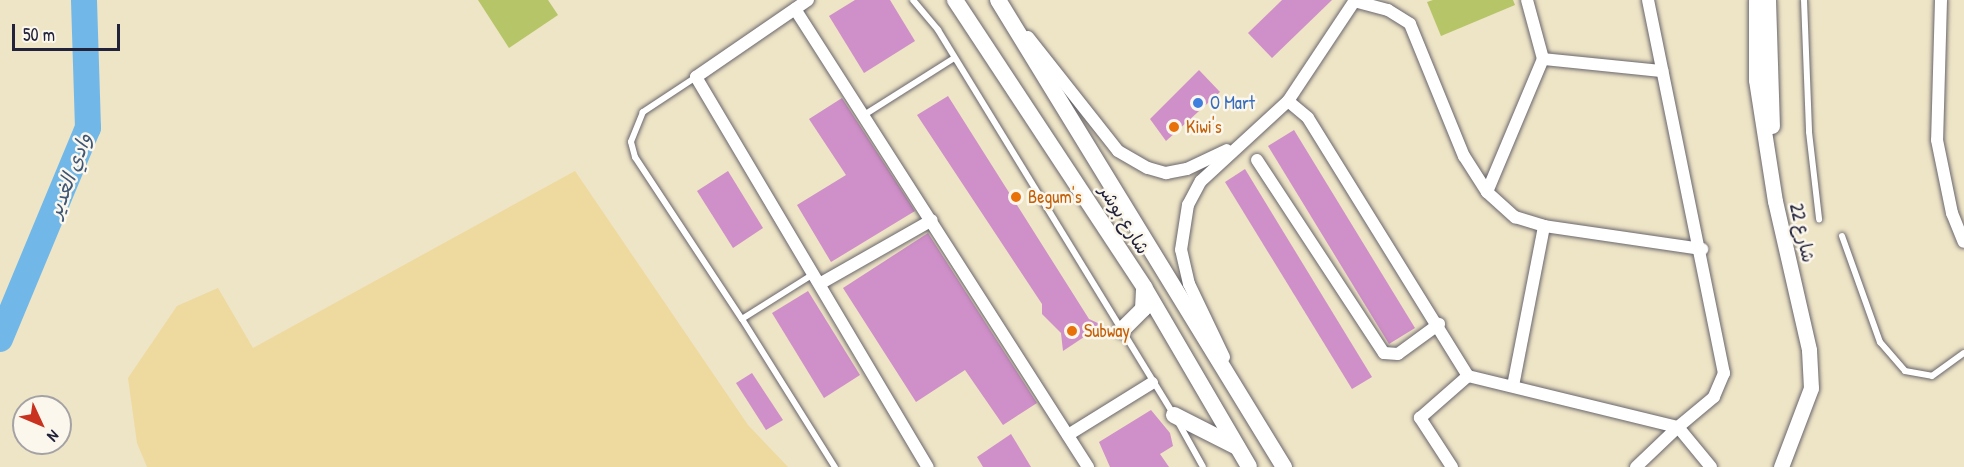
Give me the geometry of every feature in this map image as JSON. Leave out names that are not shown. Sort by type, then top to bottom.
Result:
[{"type":"main road","name":"شارع بوشر","points":[[955,0],[1144,287],[1249,467]]},
{"type":"main road","name":"شارع بوشر","points":[[999,0],[1284,467]]},
{"type":"main road","points":[[1122,330],[1143,309],[1144,287]]},
{"type":"main road","points":[[1174,415],[1238,448]]},
{"type":"street","points":[[808,0],[696,77],[819,278],[928,467]]},
{"type":"street","points":[[999,0],[1118,151],[1167,173],[1237,146]]},
{"type":"street","points":[[1245,401],[1189,284],[1181,250],[1193,192],[1237,146],[1288,101],[1354,0],[1394,12],[1410,24],[1444,115],[1487,192],[1515,216],[1544,226],[1702,249]]},
{"type":"street","points":[[1487,192],[1543,59],[1527,0]]},
{"type":"street","points":[[1636,467],[1723,386],[1702,249],[1648,0]]},
{"type":"street","name":"شارع 22","points":[[1756,0],[1756,80],[1775,201],[1809,350],[1811,388],[1781,467]]},
{"type":"street","points":[[1768,0],[1775,201]]},
{"type":"street","points":[[1941,0],[1936,140],[1952,213],[1964,242]]},
{"type":"street","points":[[795,9],[1088,467]]},
{"type":"street","points":[[1543,59],[1662,71]]},
{"type":"street","points":[[1288,101],[1308,118],[1439,324],[1468,376],[1678,427],[1711,467]]},
{"type":"street","points":[[1257,160],[1384,353],[1398,354],[1439,324]]},
{"type":"street","points":[[819,278],[932,220]]},
{"type":"street","points":[[1513,386],[1544,226]]},
{"type":"street","points":[[1452,467],[1420,418],[1468,376]]},
{"type":"street","points":[[1068,435],[1152,382]]},
{"type":"lane","points":[[913,0],[954,58],[1174,415],[1203,467]]},
{"type":"lane","points":[[1804,0],[1809,132],[1819,219]]},
{"type":"lane","points":[[864,115],[954,58]]},
{"type":"lane","points":[[696,77],[643,112],[631,142],[635,157],[835,467]]},
{"type":"lane","points":[[1842,236],[1880,342],[1905,371],[1932,376],[1964,353]]},
{"type":"lane","points":[[741,319],[819,278]]},
{"type":"green space","points":[[478,0],[548,0],[558,15],[509,48]]},
{"type":"green space","points":[[1433,0],[1513,0],[1515,5],[1441,36],[1427,2]]},
{"type":"sand","points":[[575,171],[748,425],[788,467],[147,467],[137,443],[128,378],[177,306],[218,288],[253,348]]},
{"type":"building","points":[[855,0],[890,0],[915,41],[864,73],[829,16]]},
{"type":"building","points":[[1282,0],[1332,0],[1272,58],[1248,33]]},
{"type":"building","points":[[1199,70],[1220,92],[1166,141],[1150,119]]},
{"type":"building","points":[[948,96],[1089,319],[1102,325],[1063,351],[1061,333],[1042,314],[1042,304],[917,115]]},
{"type":"building","points":[[842,98],[915,211],[831,262],[797,205],[846,175],[809,119]]},
{"type":"building","points":[[1294,130],[1415,328],[1389,344],[1268,146]]},
{"type":"building","points":[[1245,169],[1372,377],[1352,389],[1225,182]]},
{"type":"building","points":[[728,171],[763,228],[733,248],[697,191]]},
{"type":"building","points":[[928,233],[1037,403],[1003,425],[965,370],[916,402],[843,288]]},
{"type":"building","points":[[808,291],[860,375],[824,398],[772,313]]},
{"type":"building","points":[[752,373],[783,420],[766,430],[736,383]]},
{"type":"building","points":[[1151,410],[1170,433],[1173,446],[1160,454],[1169,467],[1110,467],[1099,442]]},
{"type":"building","points":[[1011,434],[1031,467],[983,467],[977,457]]},
{"type":"waterway","name":"وادي الغدير","points":[[0,339],[88,128],[84,0]]},
{"type":"place","name":"O Mart","points":[[1198,103]]},
{"type":"place","name":"Kiwi's","points":[[1174,127]]},
{"type":"place","name":"Begum's","points":[[1016,197]]},
{"type":"place","name":"Subway","points":[[1072,331]]}]
